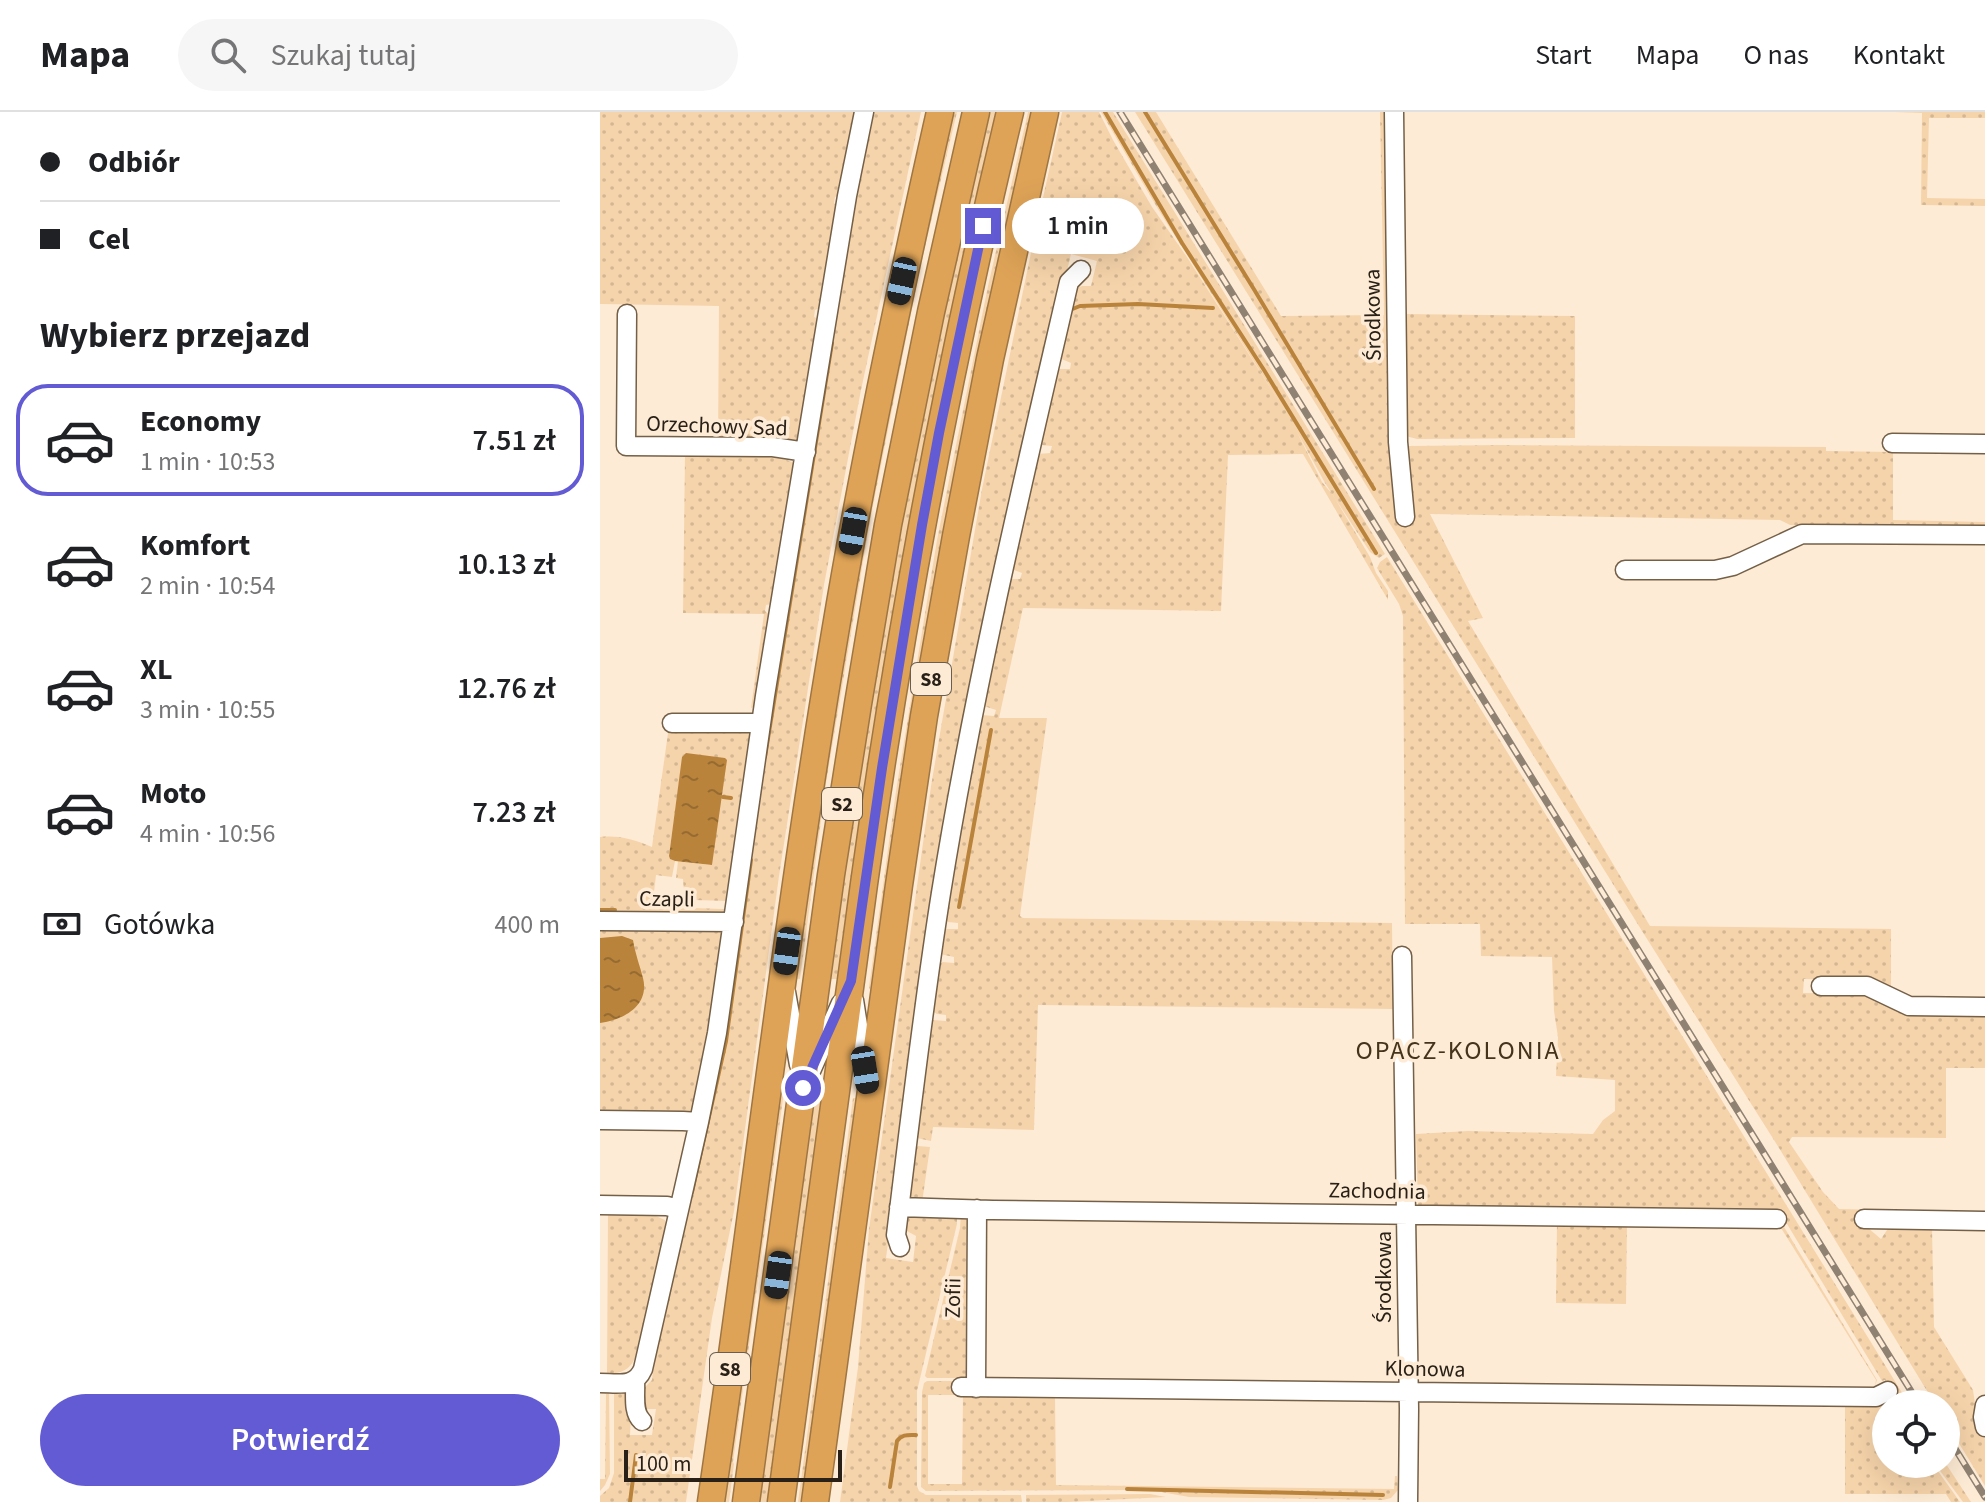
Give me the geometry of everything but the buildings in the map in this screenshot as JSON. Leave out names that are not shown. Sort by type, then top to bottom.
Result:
[{"type":"highway","name":"S8","points":[[711,1502],[837,617],[890,339],[940,112]]},
{"type":"highway","name":"S2","points":[[746,1502],[855,720],[888,525],[976,112]]},
{"type":"highway","name":"S2","points":[[781,1502],[851,981],[922,525],[960,333],[1010,112]]},
{"type":"highway","name":"S8","points":[[815,1502],[922,731],[958,521],[1003,297],[1045,112]]},
{"type":"street","points":[[642,1421],[617,1382],[641,1374],[646,1360],[717,1033],[761,723],[847,196],[864,112]]},
{"type":"street","name":"Środkowa","points":[[1394,112],[1398,442],[1405,517]]},
{"type":"street","points":[[900,1247],[896,1235],[899,1207],[941,894],[975,707],[1002,573],[1069,282],[1081,270]]},
{"type":"street","name":"Orzechowy Sad","points":[[627,314],[626,446],[780,448],[806,452]]},
{"type":"street","points":[[1892,443],[1985,444]]},
{"type":"street","points":[[1625,570],[1715,570],[1733,566],[1802,534],[1985,535]]},
{"type":"street","points":[[672,723],[761,723]]},
{"type":"street","name":"Czapli","points":[[600,921],[734,922]]},
{"type":"street","name":"Środkowa","points":[[1402,956],[1408,1502]]},
{"type":"street","points":[[784,977],[803,1088]]},
{"type":"street","points":[[769,1082],[817,981]]},
{"type":"street","points":[[817,981],[838,1086]]},
{"type":"street","points":[[803,1088],[851,981]]},
{"type":"street","points":[[851,981],[870,1100]]},
{"type":"street","points":[[1821,986],[1867,986],[1909,1006],[1985,1007]]},
{"type":"street","points":[[838,1086],[885,991]]},
{"type":"street","points":[[600,1120],[699,1122]]},
{"type":"street","points":[[600,1205],[679,1209]]},
{"type":"street","name":"Zachodnia","points":[[899,1207],[1777,1219]]},
{"type":"street","name":"Zofii","points":[[968,1387],[977,1209]]},
{"type":"street","points":[[1864,1219],[1985,1221]]},
{"type":"street","name":"Klonowa","points":[[968,1387],[1872,1397]]},
{"type":"street","points":[[1985,1405],[1985,1427]]},
{"type":"shaded area","points":[[600,112],[859,112],[840,195],[835,197],[834,203],[838,209],[820,308],[815,310],[814,317],[819,319],[798,443],[718,443],[719,306],[600,304]]},
{"type":"shaded area","points":[[870,112],[921,112],[861,390],[824,585],[779,876],[734,1211],[712,1318],[686,1502],[600,1502],[600,1496],[609,1488],[614,1473],[614,1389],[627,1389],[632,1399],[630,1435],[652,1435],[656,1409],[642,1409],[641,1391],[652,1380],[657,1333],[764,738]]},
{"type":"shaded area","points":[[949,112],[957,112],[920,268],[869,526],[826,783],[800,979],[792,978],[836,674]]},
{"type":"shaded area","points":[[988,112],[996,112],[953,309],[838,979],[831,979],[861,764],[896,550]]},
{"type":"shaded area","points":[[1028,112],[1035,112],[870,990],[896,791],[937,540],[988,286]]},
{"type":"shaded area","points":[[1062,112],[1099,112],[1152,207],[1287,414],[1101,112],[1113,112],[1385,554],[1379,558],[1370,552],[1335,498],[1388,591],[1388,600],[1303,454],[1228,455],[1221,611],[1023,608],[999,718],[1047,718],[1020,916],[1392,923],[1393,1009],[1038,1005],[1034,1130],[933,1127],[931,1141],[917,1138],[929,1024],[933,1020],[946,1021],[946,1015],[932,1011],[937,965],[954,963],[954,957],[940,954],[944,929],[958,929],[958,923],[948,922],[944,917],[982,715],[994,716],[996,710],[983,703],[1009,579],[1020,579],[1022,573],[1011,569],[1038,454],[1050,453],[1052,446],[1041,445],[1056,369],[1070,369],[1071,363],[1059,358],[1077,288],[1091,286],[1097,261],[1071,254],[1019,474],[912,1059],[886,1258],[913,1262],[916,1236],[905,1230],[906,1214],[957,1213],[957,1224],[917,1391],[919,1491],[926,1495],[1021,1495],[1022,1502],[840,1502],[858,1367],[869,1229],[931,786],[982,489]],"holes":[[[1297,432],[1325,483],[1332,494],[1322,482]]]},
{"type":"shaded area","points":[[1135,112],[1156,112],[1281,316],[1384,315],[1380,112],[1389,112],[1402,517],[1406,527],[1409,527],[1408,446],[1501,445],[1826,447],[1826,451],[1893,452],[1893,520],[1985,522],[1985,531],[1790,525],[1780,520],[1430,514],[1483,618],[1468,621],[1650,926],[1891,929],[1891,987],[1869,980],[1804,979],[1803,993],[1868,994],[1985,1013],[1985,1068],[1946,1068],[1946,1138],[1792,1137],[1789,1142],[1823,1192],[1839,1209],[1985,1212],[1861,1222],[1881,1239],[1889,1227],[1932,1227],[1934,1327],[1973,1390],[1978,1424],[1985,1439],[1985,1486],[1960,1445],[1960,1390],[1926,1390]]},
{"type":"shaded area","points":[[1894,112],[1985,112],[1985,118],[1929,118],[1927,198],[1985,199],[1985,206],[1921,205],[1922,113]]},
{"type":"shaded area","points":[[1405,314],[1575,316],[1575,438],[1417,439],[1406,436]]},
{"type":"shaded area","points":[[685,456],[776,457],[796,465],[772,604],[766,605],[765,611],[771,616],[756,706],[751,708],[764,614],[683,613]]},
{"type":"shaded area","points":[[1387,557],[1900,1390],[1891,1390],[1885,1380],[1882,1381],[1787,1224],[1418,1206],[1416,1134],[1468,1131],[1593,1134],[1603,1120],[1615,1111],[1615,1080],[1556,1076],[1558,1037],[1552,957],[1481,956],[1480,924],[1405,924],[1403,616],[1377,568]]},
{"type":"shaded area","points":[[669,726],[752,727],[727,901],[694,900],[684,893],[683,879],[676,878],[678,861],[710,865],[683,754],[669,856],[675,861],[672,877],[656,875],[653,901],[728,912],[723,915],[600,914],[600,837],[627,839],[652,847]]},
{"type":"shaded area","points":[[600,927],[723,930],[713,1027],[692,1113],[600,1114]]},
{"type":"shaded area","points":[[817,1084],[824,1085],[824,1088],[768,1502],[759,1502]]},
{"type":"shaded area","points":[[781,1086],[784,1092],[729,1502],[721,1502]]},
{"type":"shaded area","points":[[853,1098],[857,1098],[806,1502],[798,1502]]},
{"type":"shaded area","points":[[915,1147],[930,1147],[922,1203],[909,1195]]},
{"type":"shaded area","points":[[656,1211],[656,1216],[665,1220],[666,1226],[635,1358],[624,1370],[607,1374],[608,1212]]},
{"type":"shaded area","points":[[961,1213],[970,1217],[968,1373],[963,1378],[927,1378],[925,1376]]},
{"type":"shaded area","points":[[1557,1223],[1627,1224],[1626,1304],[1556,1303]]},
{"type":"shaded area","points":[[1784,1227],[1877,1380],[1875,1386],[1876,1380],[1781,1228]]},
{"type":"shaded area","points":[[961,1381],[966,1397],[1055,1398],[1056,1485],[1394,1489],[1397,1476],[1398,1490],[1391,1498],[1383,1500],[1189,1497],[1150,1490],[926,1491],[921,1487],[924,1383]],"holes":[[[928,1395],[963,1395],[962,1484],[928,1484]]]},
{"type":"shaded area","points":[[600,1388],[609,1388],[610,1474],[600,1491],[600,1479],[605,1479],[606,1394],[600,1393]]},
{"type":"shaded area","points":[[1845,1404],[1872,1405],[1872,1478],[1943,1478],[1960,1502],[1951,1502],[1946,1494],[1845,1494]]},
{"type":"shaded area","points":[[1945,1478],[1955,1478],[1971,1502],[1963,1502]]},
{"type":"shaded area","points":[[1150,1494],[1166,1497],[1026,1502],[1026,1495]]},
{"type":"water","points":[[686,753],[727,760],[712,865],[675,861],[669,856],[682,757]]},
{"type":"water","points":[[622,936],[633,940],[643,978],[642,996],[639,1004],[626,1015],[600,1023],[600,938]]},
{"type":"waterway","points":[[1105,112],[1182,243],[1376,553]]},
{"type":"waterway","points":[[1145,112],[1374,489]]},
{"type":"waterway","points":[[1070,310],[1080,306],[1138,304],[1213,308]]},
{"type":"waterway","points":[[765,757],[832,343]]},
{"type":"waterway","points":[[959,907],[991,730]]},
{"type":"waterway","points":[[723,797],[731,798]]},
{"type":"waterway","points":[[692,1192],[726,1041],[751,860]]},
{"type":"waterway","points":[[600,910],[615,910]]},
{"type":"waterway","points":[[890,1487],[897,1441],[903,1436],[916,1435]]},
{"type":"waterway","points":[[630,1502],[636,1455]]},
{"type":"waterway","points":[[1127,1489],[1383,1495]]},
{"type":"railway","points":[[1120,112],[1910,1390]]},
{"type":"railway","points":[[1960,1457],[1985,1497]]},
{"type":"district","name":"OPACZ-KOLONIA","points":[[1458,1050]]},
{"type":"route","points":[[803,1088],[851,981],[922,525],[983,226]]}]
